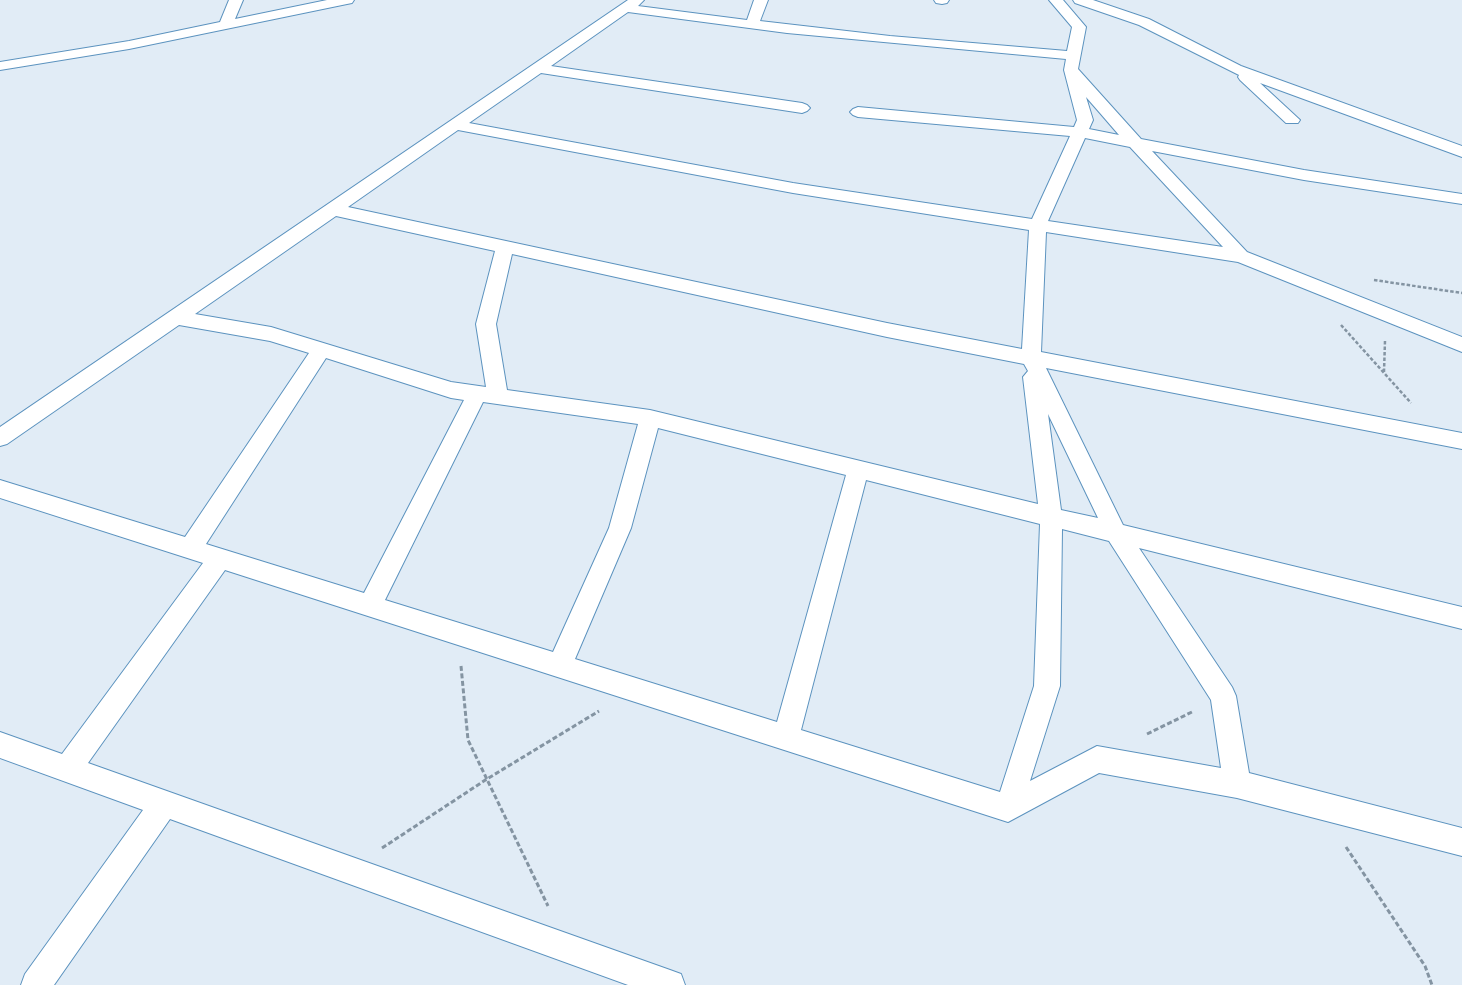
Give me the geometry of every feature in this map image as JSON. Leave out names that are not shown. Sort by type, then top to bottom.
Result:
[{"type":"street","points":[[226,24],[236,0]]},
{"type":"street","points":[[0,66],[129,45],[347,0]]},
{"type":"street","points":[[752,25],[761,0]]},
{"type":"street","points":[[1008,808],[1047,686],[1051,517],[1031,358],[1038,225],[1085,120],[1072,63],[1079,28],[1056,0]]},
{"type":"street","points":[[1080,0],[1144,22],[1236,69],[1462,152]]},
{"type":"street","points":[[0,438],[631,4],[752,25],[890,40],[1030,51],[1072,63],[1105,110],[1241,256]]},
{"type":"street","points":[[537,68],[802,108]]},
{"type":"street","points":[[1236,69],[1292,120]]},
{"type":"street","points":[[858,112],[1080,132],[1304,175],[1462,199]]},
{"type":"street","points":[[455,124],[793,188],[1241,256],[1404,320],[1462,346]]},
{"type":"street","points":[[331,209],[887,330],[1462,441]]},
{"type":"street","points":[[370,606],[488,395],[486,324],[504,247]]},
{"type":"street","points":[[175,317],[271,334],[451,390],[650,418],[1462,618]]},
{"type":"street","points":[[190,549],[321,350]]},
{"type":"street","points":[[1031,358],[1116,533],[1223,696],[1237,784]]},
{"type":"street","points":[[559,666],[620,528],[650,418]]},
{"type":"street","points":[[786,737],[858,470]]},
{"type":"street","points":[[0,489],[1008,808],[1097,759],[1237,784],[1462,842]]},
{"type":"street","points":[[67,769],[220,558]]},
{"type":"street","points":[[0,745],[670,985]]},
{"type":"street","points":[[36,985],[164,804]]},
{"type":"path","points":[[1371,280],[1462,293]]},
{"type":"path","points":[[1341,324],[1441,436]]},
{"type":"path","points":[[457,634],[468,740],[552,914],[562,947]]},
{"type":"path","points":[[348,869],[487,779],[634,690]]},
{"type":"path","points":[[1144,736],[1223,696]]},
{"type":"path","points":[[1318,805],[1425,966],[1432,985]]}]
